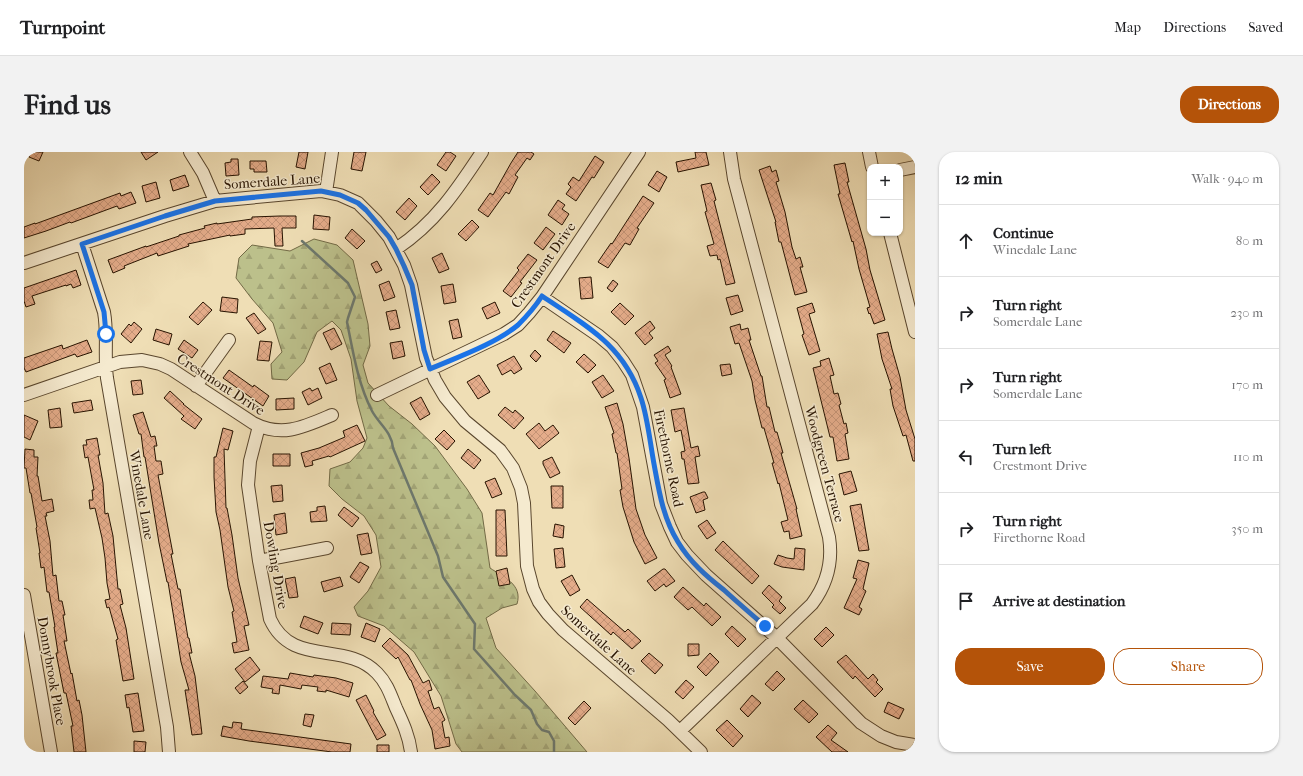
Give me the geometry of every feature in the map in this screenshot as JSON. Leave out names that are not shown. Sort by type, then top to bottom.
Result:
[{"type":"street","points":[[190,152],[203,173],[215,201]]},
{"type":"street","points":[[326,192],[332,152]]},
{"type":"street","points":[[396,249],[413,238],[440,212],[452,197],[482,152]]},
{"type":"street","name":"Crestmont Drive","points":[[377,395],[494,340],[518,325],[542,296],[639,152]]},
{"type":"street","name":"Woodgreen Terrace","points":[[680,731],[812,604],[823,586],[828,574],[830,563],[830,543],[734,179],[730,152]]},
{"type":"street","points":[[869,152],[871,164]]},
{"type":"street","points":[[903,169],[915,167]]},
{"type":"street","name":"Somerdale Lane","points":[[24,264],[165,216],[215,201],[326,192],[346,197],[358,203],[389,237],[404,266],[412,285],[424,350],[430,369],[445,397],[450,405],[465,421],[500,450],[513,468],[519,481],[524,503],[528,572],[539,602],[563,630],[680,731],[701,752]]},
{"type":"street","points":[[891,236],[914,325]]},
{"type":"street","name":"Winedale Lane","points":[[82,244],[104,312],[106,367],[171,752]]},
{"type":"street","name":"Firethorne Road","points":[[542,296],[599,336],[612,347],[632,375],[641,399],[661,504],[677,542],[687,555],[698,568],[777,638],[861,723],[882,736],[896,742],[915,745]]},
{"type":"street","points":[[196,386],[229,340]]},
{"type":"street","name":"Crestmont Drive","points":[[24,395],[120,362],[130,360],[148,361],[171,369],[259,426],[275,431],[290,431],[332,415]]},
{"type":"street","name":"Dowling Drive","points":[[259,426],[250,461],[248,484],[259,560],[270,618],[277,632],[293,645],[303,649],[358,660],[377,673],[388,687],[410,743],[411,752]]},
{"type":"street","points":[[259,560],[327,548]]},
{"type":"street","name":"Donnybrook Place","points":[[24,595],[51,752]]},
{"type":"green space","points":[[314,239],[337,245],[353,260],[368,324],[370,346],[363,365],[368,383],[389,406],[412,424],[435,446],[467,489],[482,513],[490,568],[506,578],[515,586],[518,597],[517,604],[502,608],[486,618],[496,648],[587,752],[462,752],[456,744],[441,696],[414,652],[384,626],[358,616],[354,607],[368,591],[381,567],[376,535],[364,516],[342,499],[329,486],[330,469],[350,462],[363,448],[367,438],[357,401],[351,359],[341,330],[332,321],[317,332],[304,362],[287,380],[272,379],[271,364],[282,352],[273,323],[236,278],[239,258],[252,245],[290,251]]},
{"type":"building","points":[[31,152],[43,152],[39,161],[29,157]]},
{"type":"building","points":[[141,152],[158,152],[146,160]]},
{"type":"building","points":[[299,152],[308,152],[305,169],[296,167]]},
{"type":"building","points":[[354,152],[366,152],[362,171],[351,169]]},
{"type":"building","points":[[446,152],[450,152],[456,156],[446,171],[437,165]]},
{"type":"building","points":[[518,152],[531,152],[534,154],[530,160],[527,158],[515,175],[518,177],[509,194],[506,192],[488,217],[478,210],[490,193],[493,195]]},
{"type":"building","points":[[695,152],[706,152],[709,165],[678,172],[676,162],[696,158]]},
{"type":"building","points":[[595,156],[604,162],[594,178],[592,177],[576,201],[566,194],[571,187],[568,184],[573,177],[579,181]]},
{"type":"building","points":[[231,159],[238,159],[239,175],[226,176],[225,163],[231,162]]},
{"type":"building","points":[[250,161],[266,161],[267,172],[254,172],[254,169],[250,169]]},
{"type":"building","points":[[845,163],[849,182],[847,182],[885,320],[874,324],[867,308],[870,307],[853,241],[852,242],[838,194],[840,194],[834,165]]},
{"type":"building","points":[[770,166],[772,172],[776,170],[779,181],[776,182],[785,212],[792,247],[796,259],[800,257],[803,267],[800,267],[807,292],[795,295],[781,242],[779,242],[776,222],[759,170]]},
{"type":"building","points":[[657,171],[667,177],[659,192],[648,185]]},
{"type":"building","points":[[432,174],[440,182],[428,195],[420,187]]},
{"type":"building","points":[[185,175],[189,186],[173,191],[170,180]]},
{"type":"building","points":[[156,182],[160,198],[146,202],[142,186]]},
{"type":"building","points":[[711,183],[716,200],[714,201],[735,283],[726,285],[720,259],[718,260],[717,255],[710,256],[707,246],[714,244],[705,212],[707,211],[701,185]]},
{"type":"building","points":[[131,192],[136,203],[119,209],[117,206],[24,238],[24,227],[120,193],[121,196]]},
{"type":"building","points":[[643,196],[654,203],[637,228],[639,229],[630,245],[625,243],[608,268],[598,262],[611,243],[612,244]]},
{"type":"building","points":[[409,198],[417,206],[405,220],[396,212]]},
{"type":"building","points":[[558,200],[565,205],[562,209],[569,214],[562,225],[548,215]]},
{"type":"building","points":[[314,215],[330,217],[329,230],[313,229]]},
{"type":"building","points":[[296,216],[296,228],[282,228],[283,246],[275,246],[274,228],[245,229],[245,234],[230,235],[188,244],[189,246],[158,256],[157,253],[124,266],[125,268],[113,273],[108,260],[179,235],[205,228],[204,226],[252,219],[252,217]]},
{"type":"building","points":[[472,220],[479,227],[466,241],[458,234]]},
{"type":"building","points":[[546,227],[555,234],[543,250],[534,243]]},
{"type":"building","points":[[352,229],[365,241],[357,249],[345,238]]},
{"type":"building","points":[[442,253],[449,269],[439,273],[432,258]]},
{"type":"building","points":[[528,254],[537,260],[520,282],[522,283],[511,297],[503,291],[519,270],[517,268]]},
{"type":"building","points":[[377,261],[382,270],[376,273],[371,264]]},
{"type":"building","points":[[76,270],[81,285],[73,288],[71,284],[66,285],[32,296],[35,304],[26,307],[24,301],[24,288]]},
{"type":"building","points":[[591,277],[593,298],[581,299],[579,278]]},
{"type":"building","points":[[613,280],[618,284],[612,292],[607,288]]},
{"type":"building","points":[[389,281],[395,297],[384,301],[379,285]]},
{"type":"building","points":[[453,284],[456,302],[444,304],[441,286]]},
{"type":"building","points":[[738,295],[743,311],[731,315],[726,298]]},
{"type":"building","points":[[222,297],[238,299],[237,313],[220,311]]},
{"type":"building","points":[[203,302],[212,310],[198,325],[189,317]]},
{"type":"building","points":[[495,302],[500,313],[487,319],[482,308]]},
{"type":"building","points":[[620,303],[634,316],[625,325],[611,312]]},
{"type":"building","points":[[812,303],[815,312],[809,314],[820,351],[809,355],[802,335],[804,334],[797,308]]},
{"type":"building","points":[[396,310],[400,328],[390,330],[386,312]]},
{"type":"building","points":[[254,313],[266,329],[258,334],[246,318]]},
{"type":"building","points":[[458,319],[462,337],[453,339],[449,321]]},
{"type":"building","points":[[650,321],[655,328],[649,333],[653,338],[645,345],[635,333]]},
{"type":"building","points":[[134,322],[142,329],[131,343],[121,334],[129,324],[131,326]]},
{"type":"building","points":[[740,324],[741,330],[748,328],[751,340],[749,340],[762,376],[767,407],[769,407],[775,432],[777,432],[783,453],[781,453],[797,509],[802,536],[790,539],[789,531],[784,532],[781,522],[788,520],[779,483],[778,484],[772,463],[774,463],[764,428],[762,428],[752,381],[739,343],[735,344],[730,327]]},
{"type":"building","points":[[334,328],[342,344],[331,350],[323,333]]},
{"type":"building","points":[[156,329],[172,334],[169,345],[153,340]]},
{"type":"building","points":[[553,331],[571,343],[564,353],[547,340]]},
{"type":"building","points":[[888,332],[900,377],[906,410],[915,439],[915,461],[913,461],[906,435],[903,436],[893,406],[890,389],[892,389],[882,359],[877,334]]},
{"type":"building","points":[[87,340],[92,352],[77,357],[75,354],[26,372],[24,368],[24,358],[62,345],[63,349]]},
{"type":"building","points":[[184,340],[198,350],[192,358],[178,349]]},
{"type":"building","points":[[260,341],[272,342],[269,361],[257,360]]},
{"type":"building","points":[[402,341],[405,356],[393,359],[390,343]]},
{"type":"building","points":[[668,346],[671,351],[665,355],[672,366],[671,367],[681,394],[670,398],[664,380],[666,379],[655,363],[658,361],[654,355]]},
{"type":"building","points":[[535,350],[541,356],[536,362],[530,356]]},
{"type":"building","points":[[584,354],[596,365],[588,373],[576,362]]},
{"type":"building","points":[[514,356],[522,369],[514,374],[511,370],[502,375],[497,365]]},
{"type":"building","points":[[829,358],[834,375],[830,376],[834,394],[838,393],[841,404],[839,405],[848,433],[845,434],[849,459],[837,461],[833,437],[830,437],[813,368],[821,366],[820,361]]},
{"type":"building","points":[[330,363],[337,380],[326,384],[319,368]]},
{"type":"building","points":[[730,364],[732,374],[722,376],[720,365]]},
{"type":"building","points":[[229,370],[269,396],[263,406],[223,378]]},
{"type":"building","points":[[479,375],[490,392],[478,399],[467,382]]},
{"type":"building","points":[[603,375],[614,391],[602,398],[592,382]]},
{"type":"building","points":[[141,380],[143,394],[133,395],[131,381]]},
{"type":"building","points":[[310,388],[312,391],[318,388],[322,398],[308,405],[302,392]]},
{"type":"building","points":[[170,391],[183,404],[202,419],[195,429],[181,419],[184,416],[164,398]]},
{"type":"building","points":[[421,397],[430,414],[420,420],[410,403]]},
{"type":"building","points":[[294,398],[294,409],[276,410],[276,399]]},
{"type":"building","points":[[91,400],[93,410],[74,413],[72,403]]},
{"type":"building","points":[[617,403],[623,424],[636,509],[645,535],[657,558],[645,564],[634,542],[623,507],[617,453],[612,434],[614,433],[605,407]]},
{"type":"building","points":[[505,407],[513,413],[515,410],[524,418],[514,429],[498,415]]},
{"type":"building","points":[[60,408],[62,427],[50,428],[48,410]]},
{"type":"building","points":[[684,408],[691,448],[698,446],[700,456],[695,457],[699,483],[688,484],[684,459],[682,459],[681,452],[685,451],[681,430],[675,432],[671,410]]},
{"type":"building","points":[[143,412],[151,437],[155,436],[157,446],[154,446],[156,461],[161,461],[163,474],[158,475],[173,554],[171,554],[178,589],[180,589],[192,653],[189,653],[195,676],[202,734],[192,735],[185,690],[189,690],[181,662],[141,434],[139,434],[133,415]]},
{"type":"building","points":[[24,415],[38,421],[30,440],[24,437]]},
{"type":"building","points":[[539,423],[545,431],[553,425],[559,433],[539,449],[526,434]]},
{"type":"building","points":[[357,425],[365,441],[330,457],[312,461],[313,465],[305,467],[301,453],[319,448],[345,437],[343,431]]},
{"type":"building","points":[[223,428],[233,431],[228,450],[224,449],[226,508],[232,535],[238,578],[249,625],[244,626],[249,650],[234,653],[232,643],[237,642],[232,612],[234,611],[228,587],[216,512],[214,477],[214,457],[216,457]]},
{"type":"building","points":[[444,430],[455,441],[447,450],[435,439]]},
{"type":"building","points":[[97,438],[100,455],[98,455],[103,483],[105,514],[108,513],[113,536],[118,589],[120,589],[123,604],[120,605],[126,628],[134,679],[123,681],[116,640],[118,639],[109,607],[107,608],[105,600],[110,599],[105,558],[95,508],[90,509],[89,500],[93,500],[92,490],[94,490],[88,457],[85,458],[83,445],[87,445],[86,440]]},
{"type":"building","points":[[25,449],[34,450],[34,457],[38,457],[37,476],[42,501],[52,499],[54,511],[46,513],[47,516],[45,516],[50,541],[53,576],[56,575],[59,601],[62,601],[65,615],[63,615],[67,641],[64,641],[77,701],[79,700],[82,715],[86,752],[74,752],[71,726],[73,726],[66,693],[64,693],[56,653],[58,653],[49,592],[47,592],[44,567],[41,568],[37,527],[26,468],[24,468]]},
{"type":"building","points":[[468,449],[481,460],[474,469],[461,458]]},
{"type":"building","points":[[273,454],[290,454],[290,466],[273,466]]},
{"type":"building","points":[[552,457],[560,473],[550,478],[543,461]]},
{"type":"building","points":[[851,471],[857,491],[844,495],[839,474]]},
{"type":"building","points":[[495,478],[502,494],[492,498],[485,482]]},
{"type":"building","points":[[282,485],[283,501],[273,502],[271,486]]},
{"type":"building","points":[[551,486],[563,486],[563,508],[552,508]]},
{"type":"building","points":[[705,492],[708,498],[703,500],[705,510],[696,513],[690,497]]},
{"type":"building","points":[[861,504],[869,550],[859,551],[850,506]]},
{"type":"building","points":[[325,506],[327,521],[311,522],[310,512],[317,511],[317,507]]},
{"type":"building","points":[[344,507],[359,518],[352,527],[338,515]]},
{"type":"building","points":[[496,510],[505,510],[507,556],[496,556]]},
{"type":"building","points":[[285,513],[287,533],[276,535],[274,515]]},
{"type":"building","points":[[707,520],[716,533],[707,539],[698,526]]},
{"type":"building","points":[[555,524],[564,526],[563,538],[553,536]]},
{"type":"building","points":[[368,533],[372,553],[361,555],[357,535]]},
{"type":"building","points":[[723,541],[759,576],[752,584],[715,550]]},
{"type":"building","points":[[563,548],[565,567],[556,568],[554,549]]},
{"type":"building","points":[[795,548],[805,549],[804,570],[782,567],[774,564],[778,555],[794,559]]},
{"type":"building","points":[[858,560],[869,563],[863,589],[866,591],[859,607],[862,609],[859,615],[844,608],[857,579],[853,578]]},
{"type":"building","points":[[360,562],[369,567],[359,583],[350,577]]},
{"type":"building","points":[[507,568],[510,584],[499,586],[496,571]]},
{"type":"building","points":[[665,569],[675,581],[666,587],[664,584],[655,591],[647,581]]},
{"type":"building","points":[[572,575],[580,590],[570,596],[561,581]]},
{"type":"building","points":[[295,577],[298,597],[289,598],[285,579]]},
{"type":"building","points":[[340,577],[343,586],[324,592],[321,582]]},
{"type":"building","points":[[769,585],[782,597],[779,601],[786,608],[780,614],[772,607],[774,605],[762,593]]},
{"type":"building","points":[[683,587],[704,606],[706,603],[721,617],[712,626],[692,607],[688,610],[674,597]]},
{"type":"building","points":[[587,599],[625,632],[628,629],[641,641],[632,649],[613,632],[611,635],[580,607]]},
{"type":"building","points":[[304,616],[323,623],[318,634],[300,627]]},
{"type":"building","points":[[332,623],[351,624],[350,635],[331,634]]},
{"type":"building","points":[[366,623],[380,629],[375,642],[361,637]]},
{"type":"building","points":[[732,626],[746,639],[738,647],[725,634]]},
{"type":"building","points":[[826,627],[834,635],[822,647],[814,639]]},
{"type":"building","points":[[390,638],[408,655],[423,683],[429,680],[432,690],[428,691],[434,709],[439,707],[445,720],[442,722],[445,738],[449,737],[450,746],[435,749],[432,730],[411,680],[398,657],[396,659],[382,646]]},
{"type":"building","points":[[688,644],[699,644],[699,655],[688,656]]},
{"type":"building","points":[[649,653],[663,665],[655,674],[641,661]]},
{"type":"building","points":[[710,653],[719,662],[706,676],[697,667]]},
{"type":"building","points":[[846,655],[868,679],[873,674],[878,680],[876,682],[883,689],[875,697],[855,676],[853,679],[837,662]]},
{"type":"building","points":[[250,657],[260,670],[245,682],[235,669]]},
{"type":"building","points":[[777,671],[785,679],[773,691],[765,684]]},
{"type":"building","points":[[290,673],[313,677],[314,675],[336,678],[353,683],[349,697],[326,690],[326,692],[317,691],[318,687],[302,685],[301,689],[280,685],[279,694],[272,693],[273,689],[261,687],[263,676],[288,679]]},
{"type":"building","points":[[686,680],[694,687],[683,699],[675,692]]},
{"type":"building","points":[[243,681],[248,687],[240,694],[235,688]]},
{"type":"building","points":[[138,693],[144,731],[133,732],[129,707],[127,708],[125,695]]},
{"type":"building","points":[[366,695],[374,711],[373,712],[386,735],[377,740],[356,700]]},
{"type":"building","points":[[752,695],[761,703],[748,717],[740,709]]},
{"type":"building","points":[[803,700],[818,714],[809,723],[794,709]]},
{"type":"building","points":[[584,701],[591,708],[575,725],[568,718]]},
{"type":"building","points":[[888,702],[904,709],[899,719],[884,712]]},
{"type":"building","points":[[305,714],[314,715],[311,727],[303,725]]},
{"type":"building","points":[[727,720],[743,736],[733,747],[716,730]]},
{"type":"building","points":[[233,722],[242,723],[241,729],[351,744],[350,752],[332,752],[221,736],[223,726],[232,728]]},
{"type":"building","points":[[828,725],[837,733],[831,740],[848,752],[832,752],[816,737]]},
{"type":"building","points":[[134,741],[146,742],[145,752],[134,752]]},
{"type":"building","points":[[377,745],[389,745],[389,752],[377,752]]},
{"type":"waterway","points":[[302,241],[348,283],[355,297],[347,322],[356,368],[363,390],[372,411],[390,437],[393,448],[438,556],[443,577],[475,624],[474,649],[515,695],[531,710],[537,724],[542,730],[549,732],[554,741],[554,752]]},
{"type":"route","points":[[106,334],[106,320],[104,312],[82,244],[197,205],[215,201],[321,191],[346,197],[358,203],[366,210],[389,237],[396,249],[412,285],[424,350],[430,369],[494,340],[518,325],[535,307],[542,296],[591,329],[612,347],[632,375],[641,399],[661,504],[677,542],[698,568],[765,626]]}]
